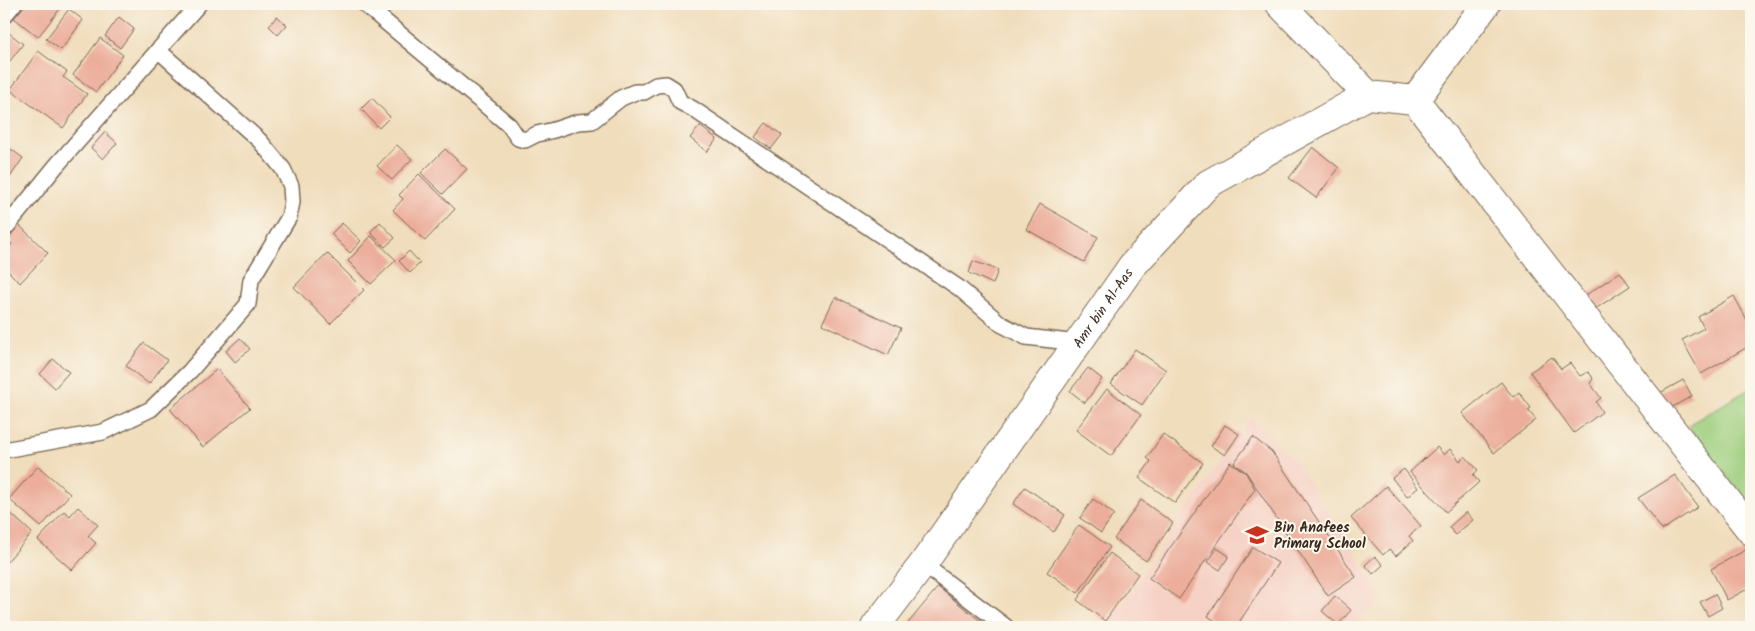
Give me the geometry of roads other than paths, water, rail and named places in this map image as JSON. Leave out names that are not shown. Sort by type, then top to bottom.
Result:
[{"type":"street","points":[[1280,4],[1368,95],[1415,100],[1751,531]]},
{"type":"street","points":[[1415,100],[1486,4]]},
{"type":"street","name":"Amr bin Al-Aas","points":[[874,627],[923,564],[1132,266],[1208,184],[1368,95]]},
{"type":"lane","points":[[4,16],[14,4]]},
{"type":"lane","points":[[4,230],[56,166],[199,4]]},
{"type":"lane","points":[[364,4],[509,125],[518,138],[524,140],[536,134],[578,122],[592,121],[621,98],[634,92],[644,92],[656,85],[666,84],[674,89],[680,102],[694,109],[960,288],[1001,324],[1026,337],[1078,342]]},
{"type":"lane","points":[[4,450],[103,432],[151,409],[190,371],[248,304],[251,280],[289,217],[292,202],[290,186],[283,169],[260,141],[158,50]]},
{"type":"lane","points":[[923,564],[1006,627]]},
{"type":"place","name":"Bin Anafees Primary School","points":[[1257,535]]}]
